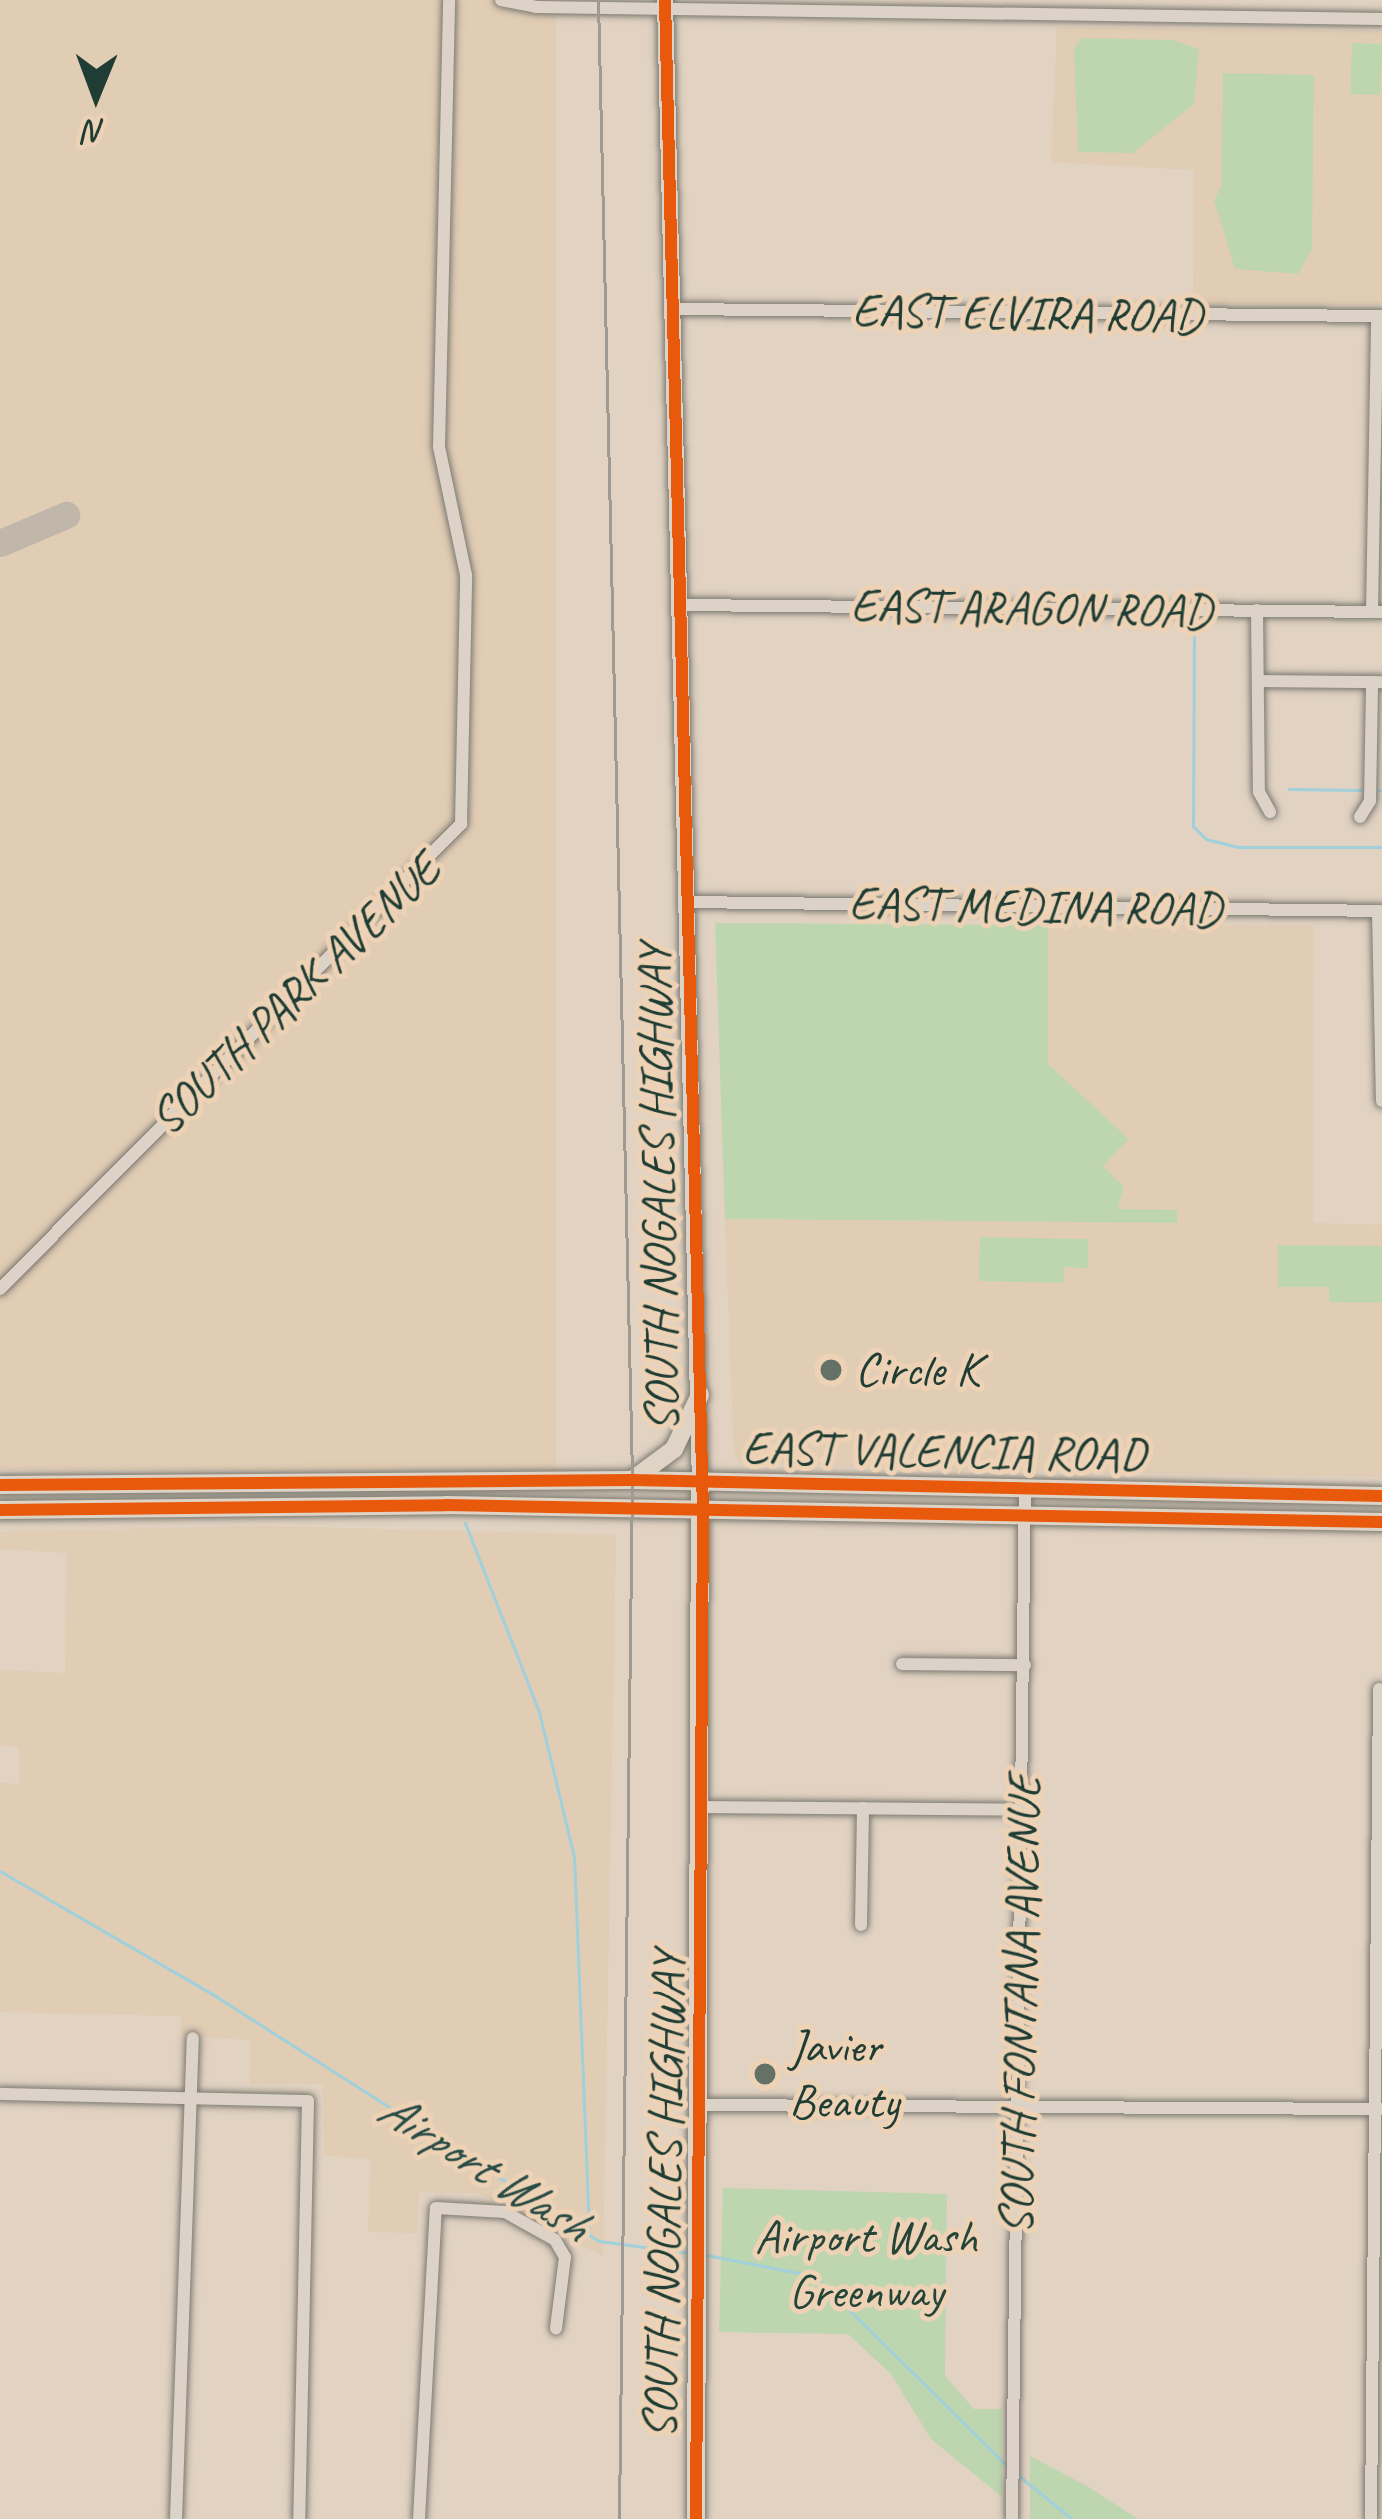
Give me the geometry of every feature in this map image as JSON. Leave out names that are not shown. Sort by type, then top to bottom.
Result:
[{"type":"main road","name":"SOUTH NOGALES HIGHWAY","points":[[665,3],[703,1514],[696,2519]]},
{"type":"main road","points":[[632,1480],[674,1449],[700,1394]]},
{"type":"main road","points":[[446,1479],[446,1505]]},
{"type":"main road","points":[[205,1480],[206,1505]]},
{"type":"main road","name":"EAST VALENCIA ROAD","points":[[0,1485],[632,1480],[1382,1496]]},
{"type":"main road","points":[[1275,1520],[1276,1494]]},
{"type":"main road","name":"EAST VALENCIA ROAD","points":[[0,1510],[446,1505],[703,1514],[1382,1522]]},
{"type":"street","name":"SOUTH PARK AVENUE","points":[[0,1289],[460,824],[466,575],[439,447],[449,0]]},
{"type":"street","points":[[501,0],[1060,7],[1382,19]]},
{"type":"street","name":"EAST ELVIRA ROAD","points":[[673,309],[1380,316]]},
{"type":"street","points":[[1377,612],[1380,316]]},
{"type":"street","name":"EAST ARAGON ROAD","points":[[680,605],[1377,612]]},
{"type":"street","points":[[1256,610],[1258,792],[1270,812]]},
{"type":"street","points":[[1258,681],[1377,682],[1370,801],[1360,817]]},
{"type":"street","name":"EAST MEDINA ROAD","points":[[688,902],[1380,911]]},
{"type":"street","points":[[1380,911],[1382,1101]]},
{"type":"street","name":"SOUTH FONTANA AVENUE","points":[[1012,2519],[1025,1490]]},
{"type":"street","points":[[902,1664],[1024,1665]]},
{"type":"street","points":[[1371,2519],[1378,2270],[1378,1689]]},
{"type":"street","points":[[704,1807],[1023,1810]]},
{"type":"street","points":[[861,1924],[863,1808]]},
{"type":"street","points":[[176,2519],[194,2038]]},
{"type":"street","points":[[0,2094],[308,2101],[299,2519]]},
{"type":"street","points":[[700,2105],[1378,2109]]},
{"type":"street","points":[[419,2519],[429,2218],[439,2206],[505,2212],[563,2251],[556,2328]]},
{"type":"shaded area","points":[[0,0],[556,0],[556,1470],[0,1470]]},
{"type":"shaded area","points":[[1057,27],[1382,31],[1382,305],[1193,304],[1194,170],[1051,162]]},
{"type":"shaded area","points":[[1048,925],[1314,926],[1313,1223],[1382,1225],[1382,1477],[908,1469],[740,1462],[734,1455],[725,1219],[1176,1223],[1176,1210],[1047,1209]]},
{"type":"shaded area","points":[[268,1526],[616,1535],[603,2256],[477,2193],[419,2192],[417,2233],[368,2232],[371,2159],[324,2155],[323,2084],[250,2084],[251,2040],[181,2036],[181,2016],[0,2012],[0,1783],[19,1784],[19,1747],[0,1745],[0,1670],[65,1673],[67,1553],[0,1549],[0,1532]]},
{"type":"green space","points":[[1081,38],[1173,40],[1199,49],[1194,104],[1133,153],[1078,152],[1074,49]]},
{"type":"green space","points":[[1352,43],[1382,44],[1380,95],[1350,94]]},
{"type":"green space","points":[[1223,73],[1314,75],[1312,249],[1298,274],[1235,269],[1214,200],[1221,187]]},
{"type":"green space","points":[[715,923],[1048,925],[1048,1064],[1129,1139],[1103,1166],[1124,1187],[1118,1209],[1177,1210],[1177,1223],[725,1219]]},
{"type":"green space","points":[[980,1237],[1088,1239],[1088,1268],[1064,1267],[1064,1283],[979,1281]]},
{"type":"green space","points":[[1278,1245],[1382,1246],[1382,1303],[1329,1302],[1329,1287],[1278,1287]]},
{"type":"green space","name":"Airport Wash Greenway","points":[[723,2188],[947,2194],[945,2376],[974,2409],[1002,2409],[1002,2497],[931,2439],[891,2374],[848,2334],[719,2332]]},
{"type":"green space","points":[[1030,2456],[1087,2486],[1138,2519],[1030,2519]]},
{"type":"waterway","points":[[1194,637],[1193,826],[1206,839],[1239,847],[1382,847]]},
{"type":"waterway","points":[[1289,789],[1362,790]]},
{"type":"waterway","points":[[465,1523],[539,1712],[574,1857],[589,2234]]},
{"type":"waterway","name":"Airport Wash","points":[[0,1871],[217,1997],[599,2241],[690,2253]]},
{"type":"waterway","points":[[706,2255],[815,2276],[1006,2465]]},
{"type":"waterway","name":"Airport Wash","points":[[1018,2475],[1072,2519]]},
{"type":"taxiway","points":[[0,543],[66,515]]},
{"type":"railway","points":[[598,0],[632,1480],[619,2519]]},
{"type":"cycle path","points":[[665,0],[703,1514],[696,2519]]},
{"type":"cycle path","points":[[0,1485],[632,1480],[1382,1496]]},
{"type":"cycle path","points":[[0,1510],[446,1505],[1382,1522]]},
{"type":"place","name":"Circle K","points":[[831,1370]]},
{"type":"place","name":"Javier Beauty","points":[[765,2074]]}]
